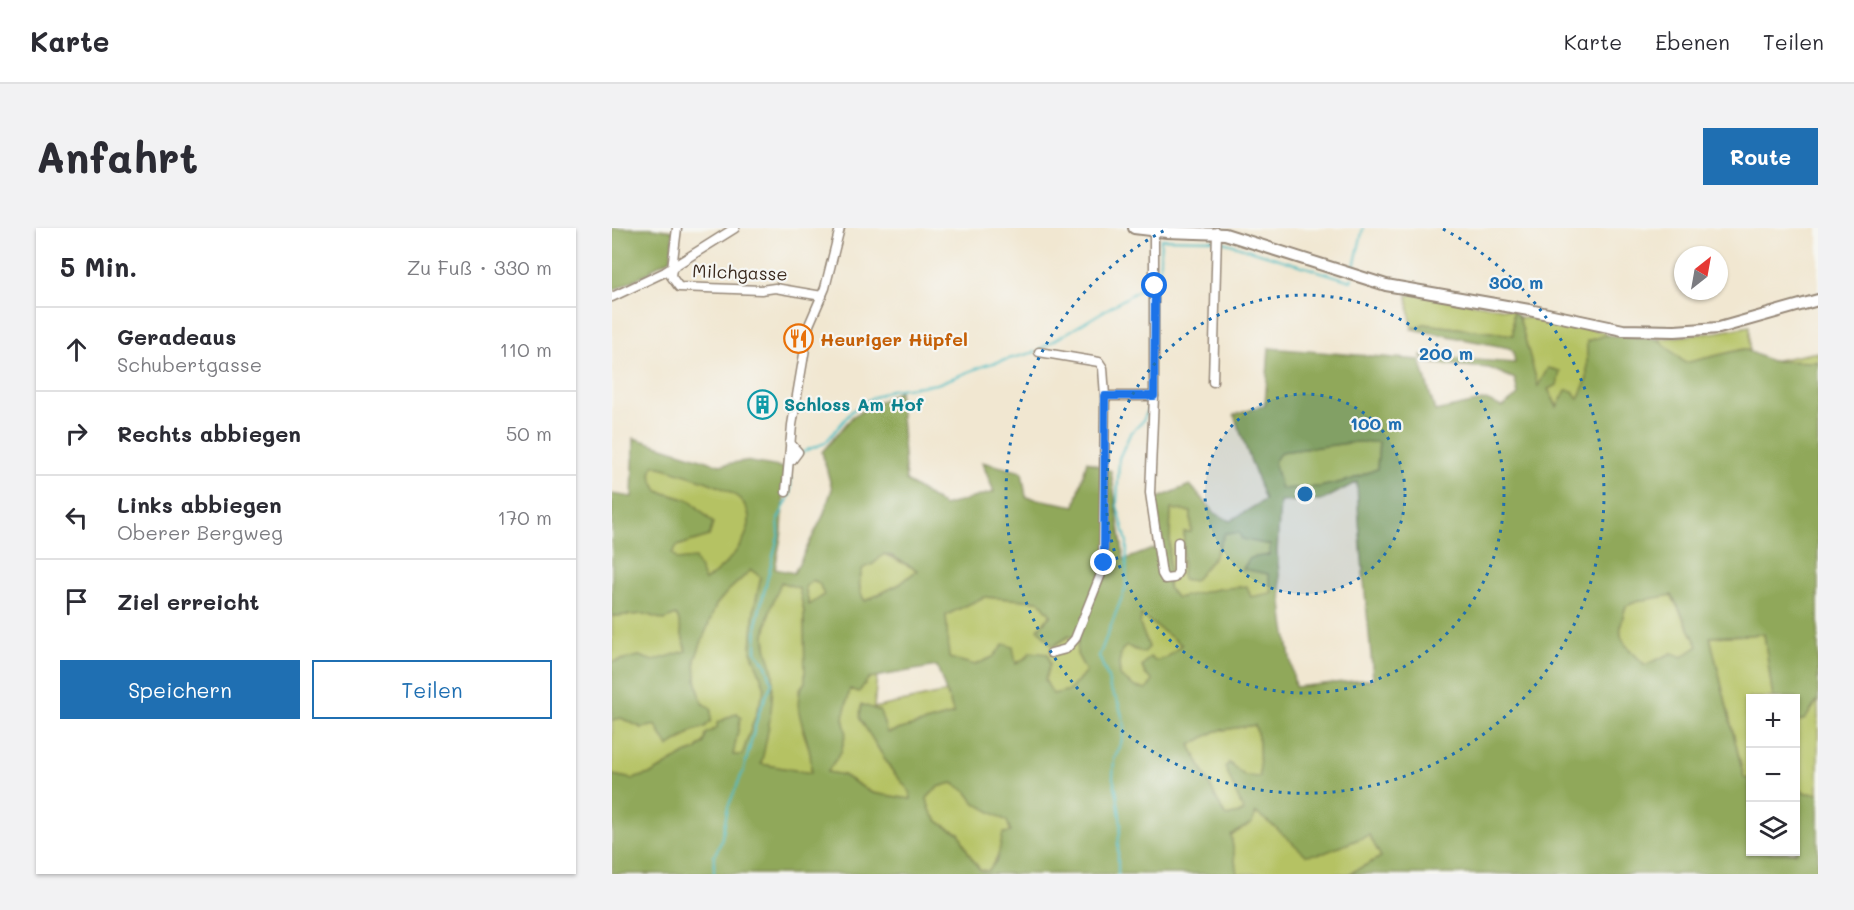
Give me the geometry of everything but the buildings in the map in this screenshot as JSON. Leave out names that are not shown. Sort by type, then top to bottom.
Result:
[{"type":"main road","points":[[1134,228],[1247,240],[1354,275],[1403,288],[1633,331],[1719,328],[1818,300]]},
{"type":"street","points":[[673,267],[677,228]]},
{"type":"street","points":[[612,297],[652,279],[735,228]]},
{"type":"street","points":[[786,492],[794,409],[809,325],[822,296],[840,228]]},
{"type":"street","points":[[1154,231],[1155,286],[1150,493],[1162,574],[1165,579],[1174,578],[1178,572],[1178,542]]},
{"type":"street","points":[[1213,382],[1217,238]]},
{"type":"street","name":"Milchgasse","points":[[673,267],[672,276],[679,287],[761,290],[775,288],[822,296]]},
{"type":"street","points":[[1039,352],[1099,362],[1103,368],[1105,396],[1103,568],[1075,639],[1066,649],[1051,653]]},
{"type":"street","points":[[1105,396],[1151,396]]},
{"type":"green space","points":[[612,228],[651,228],[673,231],[671,259],[612,291]]},
{"type":"green space","points":[[1415,294],[1513,310],[1514,335],[1424,324],[1412,329],[1407,295]]},
{"type":"green space","points":[[1513,310],[1519,317],[1538,386],[1548,368],[1560,371],[1557,385],[1548,389],[1557,407],[1566,390],[1573,391],[1578,399],[1587,379],[1587,341],[1606,335],[1658,339],[1685,363],[1744,349],[1771,361],[1818,362],[1818,700],[1805,719],[1800,721],[1800,694],[1772,694],[1764,634],[1710,637],[1744,778],[1746,778],[1746,856],[1800,856],[1800,789],[1806,793],[1818,794],[1818,874],[1349,874],[1381,857],[1369,835],[1324,853],[1306,855],[1256,813],[1252,823],[1231,835],[1237,874],[612,874],[612,775],[633,779],[653,773],[696,750],[704,743],[706,734],[717,728],[717,723],[737,713],[741,717],[733,755],[742,755],[765,688],[751,651],[754,609],[761,577],[751,570],[716,605],[695,659],[696,680],[702,703],[711,708],[711,721],[705,727],[694,730],[668,747],[656,725],[642,728],[621,718],[612,720],[612,662],[639,656],[653,661],[686,651],[676,615],[664,620],[645,614],[612,616],[612,494],[632,497],[634,438],[720,465],[745,461],[785,468],[782,531],[775,569],[794,573],[823,516],[832,489],[822,452],[853,416],[899,391],[906,481],[944,506],[994,492],[982,462],[1022,472],[1026,497],[1075,506],[1087,461],[1111,471],[1124,560],[1158,547],[1156,499],[1190,485],[1216,514],[1230,521],[1265,500],[1234,415],[1265,405],[1269,348],[1420,360],[1435,411],[1486,400],[1502,407],[1518,395],[1515,379],[1489,368],[1426,363],[1421,356],[1515,363],[1513,351],[1509,348],[1412,329],[1424,324],[1513,335]],"holes":[[[1356,442],[1379,442],[1377,469],[1350,480],[1320,487],[1281,489],[1274,462],[1281,452]],[[654,465],[723,488],[740,499],[747,510],[749,521],[747,533],[741,544],[724,565],[705,581],[695,558],[677,560],[672,553],[677,546],[709,536],[713,523],[691,501],[658,491],[651,472]],[[1357,482],[1373,679],[1295,687],[1284,622],[1277,552],[1280,502],[1323,500]],[[1171,509],[1191,512],[1191,532],[1184,532],[1182,579],[1194,581],[1214,557],[1225,533],[1239,533],[1242,539],[1270,545],[1269,555],[1250,558],[1243,569],[1268,574],[1272,593],[1251,597],[1247,586],[1218,589],[1177,598],[1168,588]],[[884,554],[917,570],[900,584],[865,601],[860,589],[863,568],[873,564]],[[813,580],[819,583],[824,595],[809,605],[805,587]],[[781,582],[799,588],[804,611],[805,682],[800,690],[798,708],[810,753],[811,773],[761,764],[768,731],[773,676],[765,635],[767,621]],[[1672,595],[1698,646],[1682,657],[1672,653],[1645,665],[1622,640],[1622,618],[1626,606],[1638,601]],[[984,597],[1039,601],[1051,615],[1038,629],[1053,646],[1069,636],[1078,640],[1077,654],[1086,671],[1070,690],[1053,694],[1045,680],[1050,664],[1048,654],[1030,652],[1027,657],[1016,664],[1013,647],[1004,644],[993,657],[975,665],[949,658],[946,615]],[[1141,615],[1182,645],[1166,658],[1155,661],[1150,657],[1142,666],[1145,674],[1153,681],[1147,689],[1135,687],[1120,676],[1119,663],[1122,650],[1127,646],[1144,653],[1149,647],[1140,625]],[[937,666],[954,714],[887,733],[880,711],[861,704],[860,719],[891,769],[910,792],[911,799],[872,793],[843,775],[827,772],[841,752],[846,732],[843,718],[850,689],[859,692],[869,678]],[[1255,725],[1259,741],[1260,777],[1245,776],[1229,763],[1225,767],[1244,812],[1226,816],[1190,745],[1216,731]],[[952,783],[966,791],[975,803],[1007,821],[1011,832],[1003,833],[997,860],[988,871],[980,870],[959,833],[942,824],[930,811],[927,798],[938,787]]]},
{"type":"green space","points":[[1519,317],[1548,320],[1605,332],[1606,335],[1587,341],[1587,379],[1578,399],[1558,407],[1548,389],[1557,385],[1559,371],[1548,368],[1538,387]]},
{"type":"green space","points":[[1750,326],[1750,351],[1744,349],[1685,363],[1658,339],[1718,332]]},
{"type":"green space","points":[[1818,352],[1818,362],[1771,361]]},
{"type":"green space","points":[[1379,441],[1377,469],[1350,480],[1320,487],[1281,489],[1274,461],[1281,452]]},
{"type":"green space","points":[[654,465],[723,488],[740,499],[747,510],[749,521],[747,533],[741,545],[724,566],[705,582],[677,560],[672,553],[677,546],[709,536],[713,523],[691,501],[658,491],[651,475]]},
{"type":"green space","points":[[1171,509],[1191,511],[1191,532],[1184,532],[1214,557],[1225,533],[1239,533],[1242,539],[1270,545],[1269,555],[1250,558],[1243,568],[1268,574],[1272,593],[1251,597],[1218,589],[1177,598],[1168,588]]},
{"type":"green space","points":[[884,554],[917,570],[900,584],[865,601],[859,584],[863,567],[873,564]]},
{"type":"green space","points":[[751,570],[761,577],[754,609],[751,651],[765,688],[742,755],[733,756],[737,713],[718,723],[717,728],[696,750],[653,773],[633,779],[612,775],[612,720],[621,718],[642,728],[656,725],[663,739],[680,741],[694,730],[705,727],[696,680],[695,659],[716,605]]},
{"type":"green space","points":[[812,580],[819,583],[824,595],[809,606],[805,587]]},
{"type":"green space","points":[[780,582],[799,588],[804,611],[805,682],[799,690],[803,731],[811,754],[811,773],[761,764],[769,719],[773,673],[767,655],[765,635],[773,597]]},
{"type":"green space","points":[[1671,595],[1698,646],[1682,657],[1672,653],[1645,665],[1622,640],[1622,618],[1626,606],[1638,601]]},
{"type":"green space","points":[[984,597],[1039,601],[1051,615],[1043,623],[1078,640],[1077,654],[1086,671],[1070,690],[1053,695],[1045,680],[1050,664],[1027,657],[1015,664],[993,657],[975,665],[948,658],[946,615]]},
{"type":"green space","points":[[645,614],[664,620],[675,615],[678,618],[686,651],[653,662],[639,656],[612,662],[612,616]]},
{"type":"green space","points":[[1141,615],[1182,645],[1166,658],[1155,661],[1150,657],[1142,667],[1145,674],[1153,681],[1147,689],[1135,688],[1120,676],[1121,650],[1127,646],[1136,650],[1149,647],[1140,625]]},
{"type":"green space","points":[[1764,634],[1772,694],[1746,694],[1746,778],[1744,778],[1710,637]]},
{"type":"green space","points":[[877,676],[874,708],[947,692],[954,714],[887,733],[877,746],[891,769],[911,792],[911,800],[872,793],[843,775],[827,772],[841,752],[846,732],[843,718],[850,689]]},
{"type":"green space","points":[[1818,700],[1818,794],[1800,790],[1800,721],[1805,719]]},
{"type":"green space","points":[[1255,725],[1259,741],[1260,778],[1245,776],[1229,763],[1244,812],[1226,816],[1190,745],[1216,731]]},
{"type":"green space","points":[[952,783],[966,791],[975,803],[1008,821],[1011,832],[988,871],[980,870],[959,833],[942,824],[930,811],[927,798],[938,787]]},
{"type":"green space","points":[[1256,813],[1275,827],[1324,853],[1369,835],[1381,857],[1349,874],[1237,874],[1231,835],[1252,823]]},
{"type":"waterway","points":[[1353,272],[1363,228]]},
{"type":"waterway","points":[[1156,280],[1159,279],[1161,239],[1214,240]]},
{"type":"waterway","points":[[1220,241],[1351,281],[1352,278]]},
{"type":"waterway","points":[[1040,349],[1151,283]]},
{"type":"waterway","points":[[800,454],[825,443],[852,411],[866,401],[890,390],[937,384],[986,365],[1035,352]]},
{"type":"waterway","points":[[1118,874],[1118,844],[1121,825],[1113,778],[1114,759],[1125,727],[1118,702],[1110,689],[1099,656],[1126,587],[1127,542],[1117,505],[1119,458],[1130,434],[1143,421],[1150,403]]},
{"type":"waterway","points":[[714,874],[714,856],[721,842],[728,807],[744,769],[759,712],[772,683],[765,663],[756,652],[757,620],[779,533],[778,519],[791,493],[791,478]]},
{"type":"place","name":"Heuriger Hüpfel","points":[[799,339]]},
{"type":"place","name":"Schloss Am Hof","points":[[763,404]]},
{"type":"route","points":[[1104,563],[1105,396],[1154,396],[1155,286]]}]
